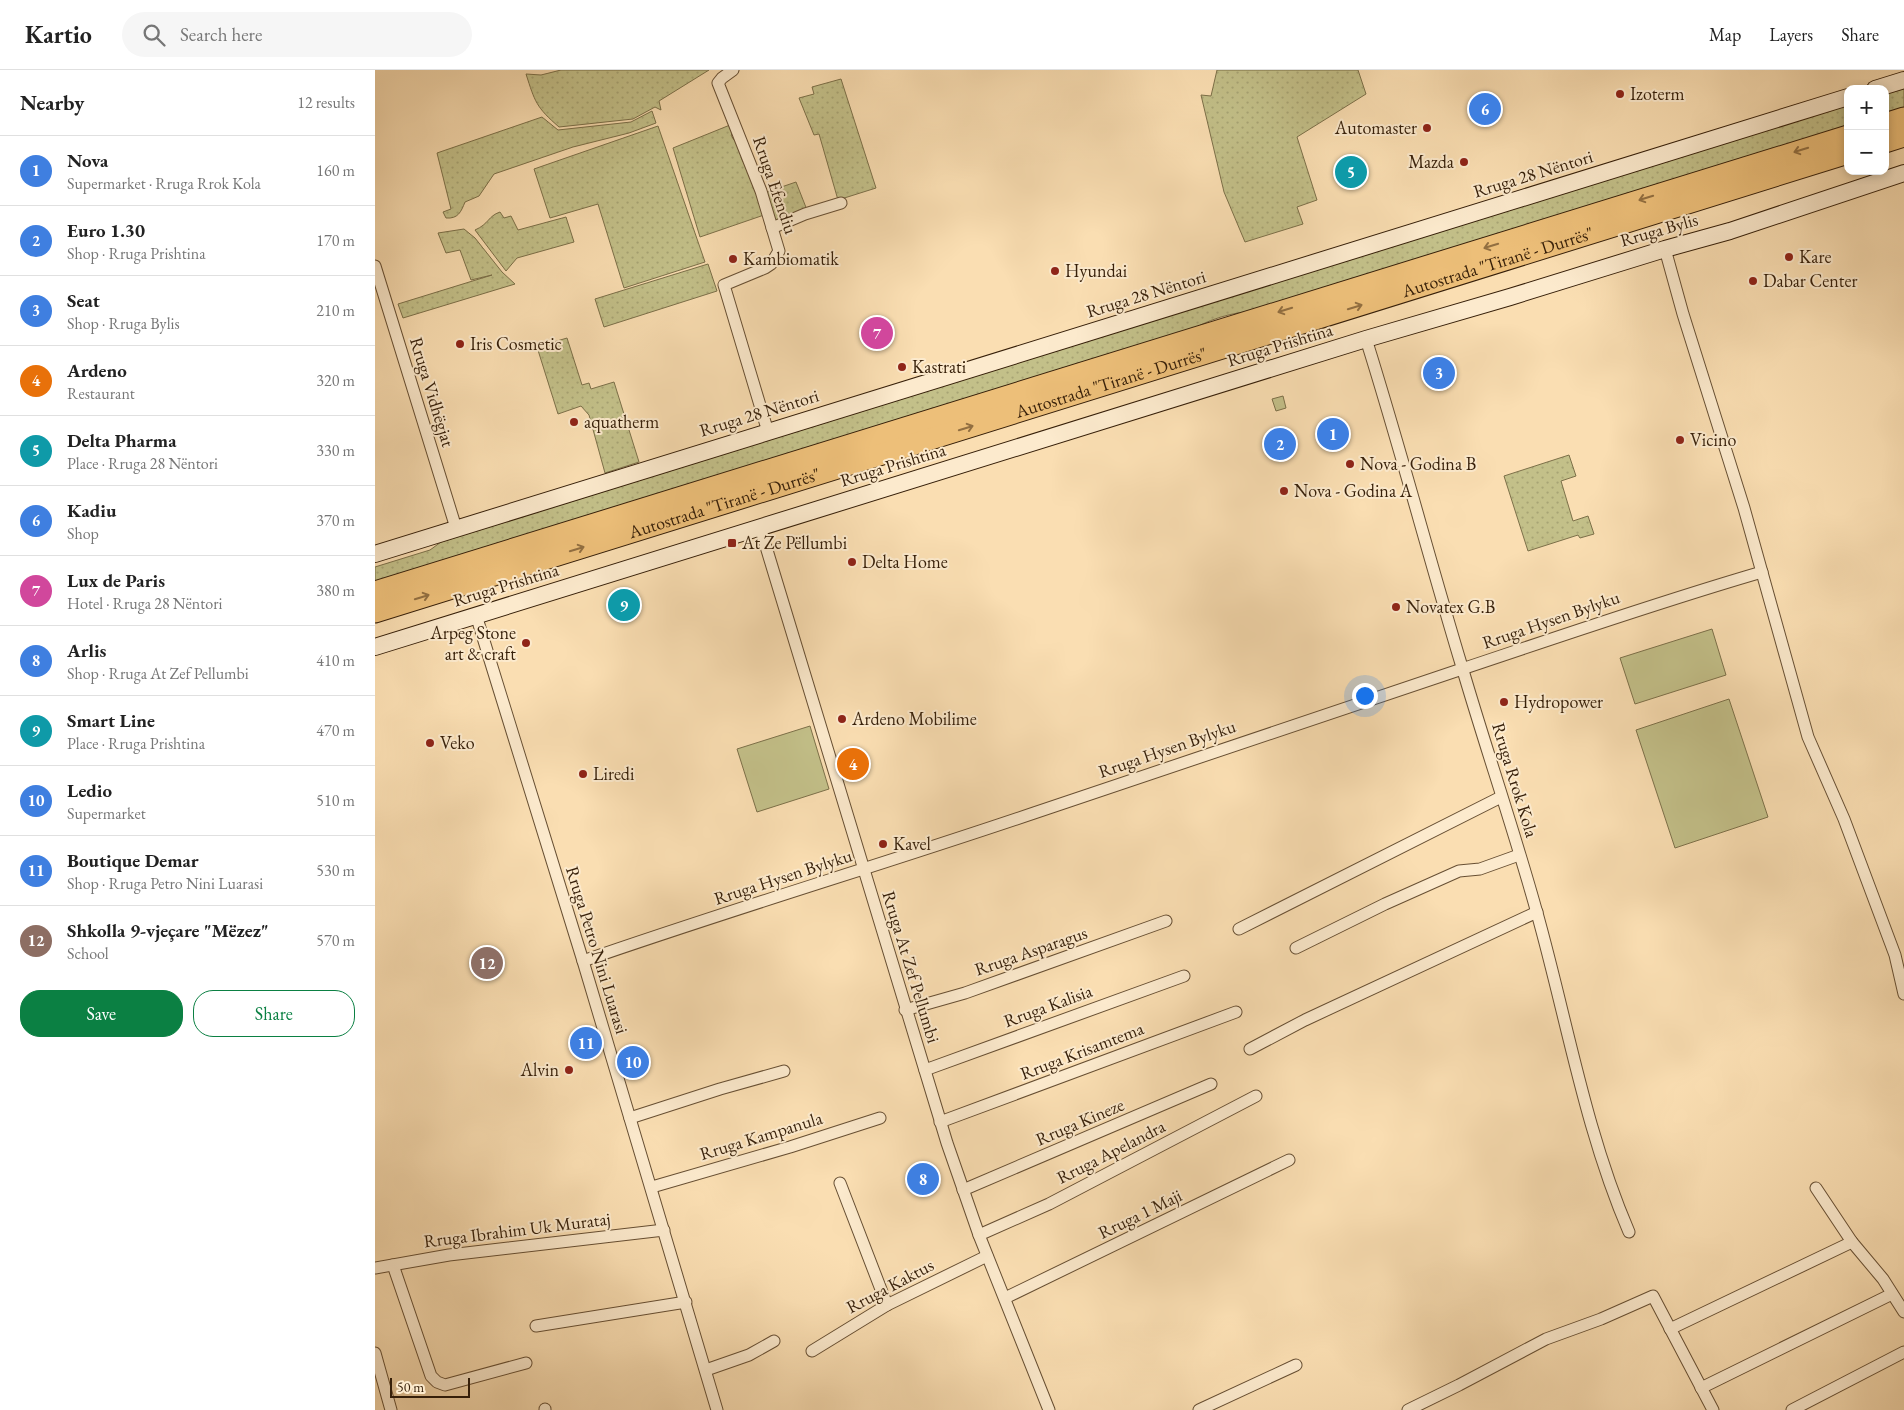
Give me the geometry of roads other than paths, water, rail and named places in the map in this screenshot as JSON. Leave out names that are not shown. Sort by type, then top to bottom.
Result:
[{"type":"highway","points":[[1889,123],[1904,118]]},
{"type":"highway","points":[[1889,141],[1904,136]]},
{"type":"highway","name":"Autostrada \"Tiranë - Durrës\"","points":[[375,592],[1844,137]]},
{"type":"highway","name":"Autostrada \"Tiranë - Durrës\"","points":[[375,612],[1844,155]]},
{"type":"main road","points":[[1888,85],[1904,80]]},
{"type":"main road","name":"Rruga 28 Nëntori","points":[[375,554],[1844,98]]},
{"type":"main road","name":"Rruga Bylis","points":[[1366,339],[1510,297],[1665,248],[1739,228],[1904,173]]},
{"type":"main road","name":"Rruga Prishtina","points":[[375,647],[1366,339]]},
{"type":"street","name":"Rruga Efendiu","points":[[733,70],[722,78],[718,84],[761,191],[779,251],[771,264],[724,285],[767,432]]},
{"type":"street","points":[[773,228],[805,214],[841,202]]},
{"type":"street","points":[[1665,248],[1683,314],[1744,508],[1808,737],[1844,819],[1895,955],[1904,994]]},
{"type":"street","name":"Rruga Vidhëgjat","points":[[375,266],[456,528]]},
{"type":"street","name":"Rruga Rrok Kola","points":[[1366,339],[1462,668],[1537,912],[1581,1090],[1613,1196],[1629,1232]]},
{"type":"street","name":"Rruga At Zef Pellumbi","points":[[760,527],[827,742],[905,1010],[963,1190],[987,1256],[1049,1410]]},
{"type":"street","name":"Rruga Hysen Bylyku","points":[[583,961],[778,896],[863,870],[1676,597],[1762,572]]},
{"type":"street","name":"Rruga Petro Nini Luarasi","points":[[476,615],[652,1187],[717,1410]]},
{"type":"street","points":[[1239,929],[1501,797]]},
{"type":"street","points":[[1296,948],[1385,904],[1459,871],[1480,869],[1519,855]]},
{"type":"street","points":[[1250,1048],[1305,1020],[1537,912]]},
{"type":"street","name":"Rruga Asparagus","points":[[905,1010],[965,993],[1166,921]]},
{"type":"street","name":"Rruga Kalisia","points":[[925,1070],[1184,976]]},
{"type":"street","name":"Rruga Krisamtema","points":[[941,1122],[1236,1012]]},
{"type":"street","points":[[630,1118],[783,1071]]},
{"type":"street","name":"Rruga Kineze","points":[[963,1190],[1211,1084]]},
{"type":"street","name":"Rruga Apelandra","points":[[979,1235],[1049,1204],[1256,1096]]},
{"type":"street","name":"Rruga Kampanula","points":[[652,1187],[879,1118]]},
{"type":"street","name":"Rruga 1 Maji","points":[[1005,1298],[1289,1160]]},
{"type":"street","points":[[840,1183],[887,1305]]},
{"type":"street","points":[[1815,1188],[1852,1242],[1883,1279],[1904,1312]]},
{"type":"street","name":"Rruga Ibrahim Uk Murataj","points":[[375,1268],[449,1255],[664,1230]]},
{"type":"street","points":[[1670,1329],[1852,1242]]},
{"type":"street","name":"Rruga Kaktus","points":[[812,1351],[887,1305],[987,1256]]},
{"type":"street","points":[[393,1264],[431,1376],[437,1382],[445,1385],[525,1364]]},
{"type":"street","points":[[1701,1388],[1892,1294]]},
{"type":"street","points":[[1408,1410],[1546,1339],[1601,1319],[1653,1296],[1713,1410]]},
{"type":"street","points":[[536,1326],[686,1302]]},
{"type":"street","points":[[705,1370],[749,1355],[774,1341]]},
{"type":"street","points":[[1792,1410],[1904,1352]]},
{"type":"street","points":[[375,1353],[391,1410]]},
{"type":"street","points":[[1199,1410],[1296,1365]]},
{"type":"place","name":"Izoterm","points":[[1620,94]]},
{"type":"place","name":"Kadiu","points":[[1485,109]]},
{"type":"place","name":"Automaster","points":[[1427,128]]},
{"type":"place","name":"Mazda","points":[[1464,162]]},
{"type":"place","name":"Delta Pharma","points":[[1351,172]]},
{"type":"place","name":"Kare","points":[[1789,257]]},
{"type":"place","name":"Kambiomatik","points":[[733,259]]},
{"type":"place","name":"Hyundai","points":[[1055,271]]},
{"type":"place","name":"Dabar Center","points":[[1753,281]]},
{"type":"place","name":"Lux de Paris","points":[[877,333]]},
{"type":"place","name":"Iris Cosmetic","points":[[460,344]]},
{"type":"place","name":"Kastrati","points":[[902,367]]},
{"type":"place","name":"Seat","points":[[1439,373]]},
{"type":"place","name":"aquatherm","points":[[574,422]]},
{"type":"place","name":"Nova","points":[[1333,434]]},
{"type":"place","name":"Vicino","points":[[1680,440]]},
{"type":"place","name":"Euro 1.30","points":[[1280,444]]},
{"type":"place","name":"Nova - Godina B","points":[[1350,464]]},
{"type":"place","name":"Nova - Godina A","points":[[1284,491]]},
{"type":"place","name":"At Ze Pëllumbi","points":[[732,543]]},
{"type":"place","name":"Delta Home","points":[[852,562]]},
{"type":"place","name":"Smart Line","points":[[624,605]]},
{"type":"place","name":"Novatex G.B","points":[[1396,607]]},
{"type":"place","name":"Arpeg Stone art & craft","points":[[526,643]]},
{"type":"place","name":"Hydropower","points":[[1504,702]]},
{"type":"place","name":"Ardeno Mobilime","points":[[842,719]]},
{"type":"place","name":"Veko","points":[[430,743]]},
{"type":"place","name":"Ardeno","points":[[853,764]]},
{"type":"place","name":"Liredi","points":[[583,774]]},
{"type":"place","name":"Kavel","points":[[883,844]]},
{"type":"place","name":"Shkolla 9-vjeçare \"Mëzez\"","points":[[487,963]]},
{"type":"place","name":"Boutique Demar","points":[[586,1043]]},
{"type":"place","name":"Ledio","points":[[633,1062]]},
{"type":"place","name":"Alvin","points":[[569,1070]]},
{"type":"place","name":"Arlis","points":[[923,1179]]}]
